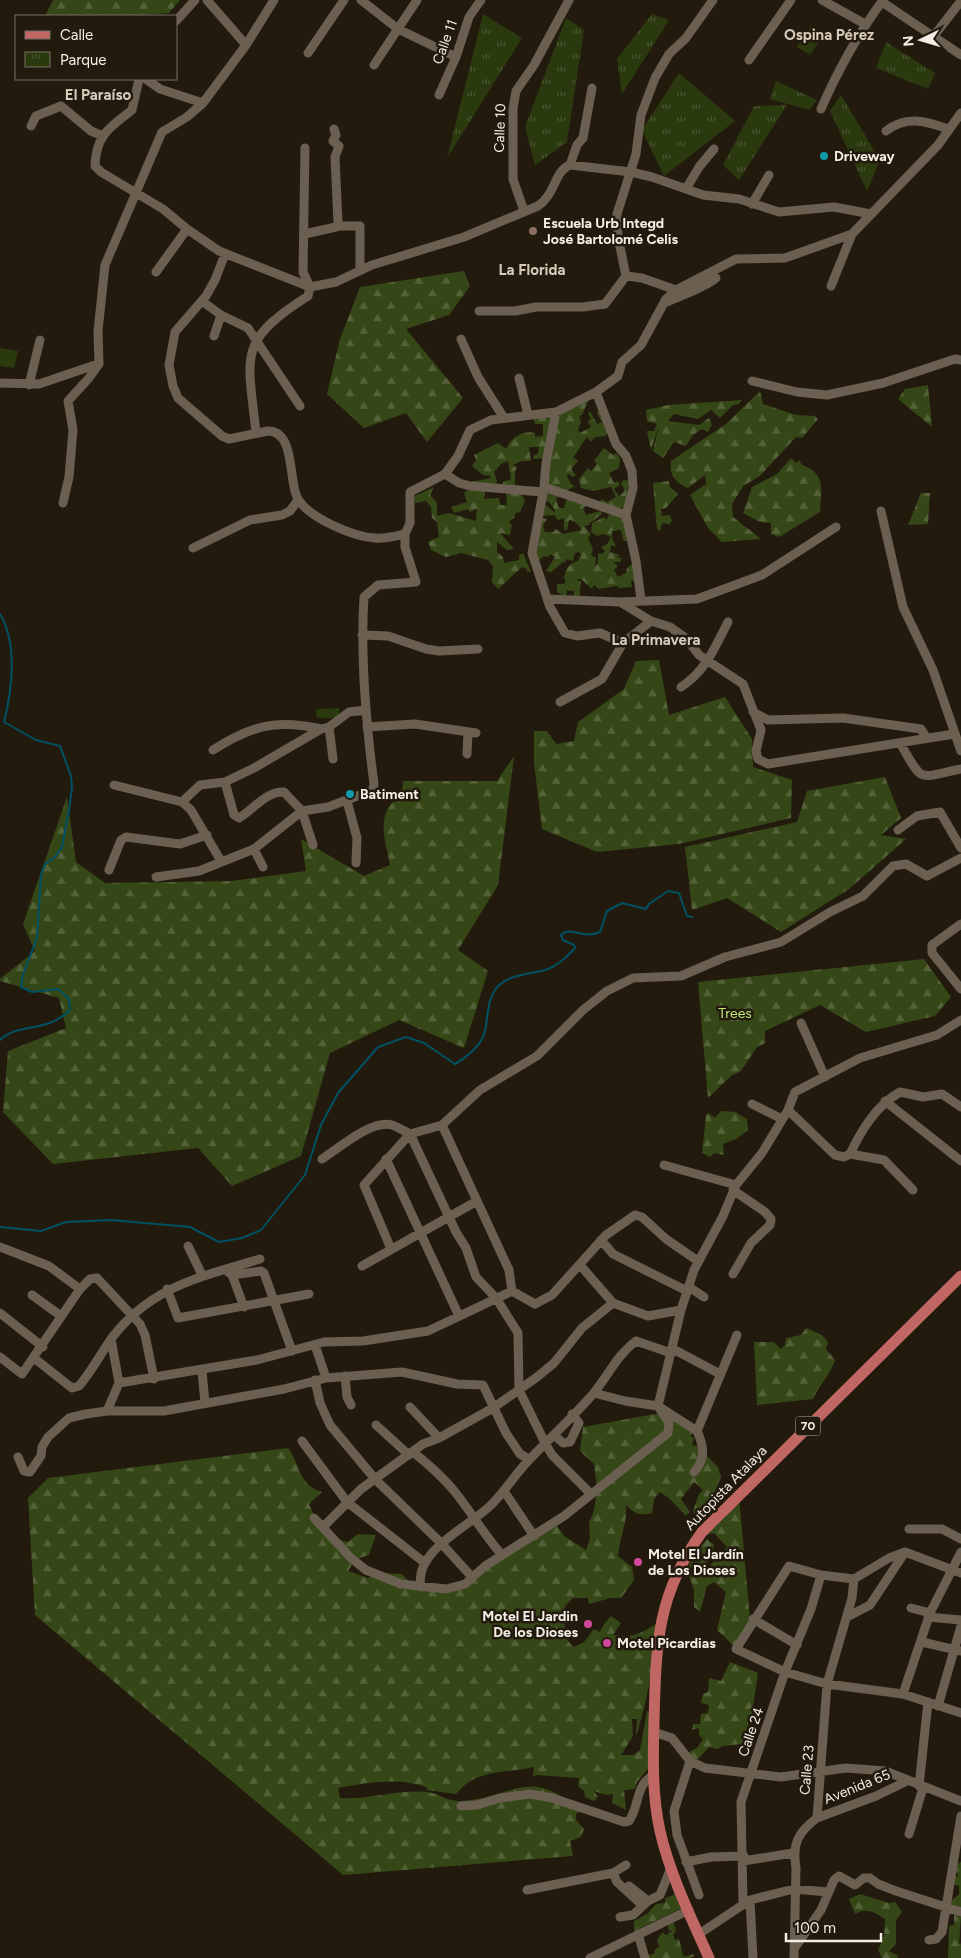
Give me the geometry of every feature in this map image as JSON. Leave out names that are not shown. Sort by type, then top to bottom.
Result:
[{"type":"main road","name":"Autopista Atalaya","points":[[709,1958],[671,1868],[660,1831],[653,1775],[656,1643],[659,1624],[670,1588],[687,1552],[720,1513],[961,1276]]},
{"type":"street","points":[[178,19],[195,0]]},
{"type":"street","points":[[207,0],[246,45]]},
{"type":"street","points":[[63,503],[69,477],[73,436],[68,401],[99,364],[98,332],[105,265],[162,132],[187,117],[204,103],[246,45],[274,0]]},
{"type":"street","points":[[308,53],[344,0]]},
{"type":"street","points":[[361,0],[398,29],[456,57]]},
{"type":"street","points":[[374,65],[417,0]]},
{"type":"street","name":"Calle 11","points":[[439,95],[456,57],[469,17],[481,0]]},
{"type":"street","name":"Calle 10","points":[[524,211],[513,179],[513,109],[516,91],[534,65],[570,0]]},
{"type":"street","points":[[479,311],[515,311],[536,307],[583,307],[605,304],[626,276],[618,237],[617,214],[638,146],[641,115],[655,78],[669,54],[686,38],[713,0]]},
{"type":"street","points":[[749,60],[791,0]]},
{"type":"street","points":[[822,0],[866,24]]},
{"type":"street","points":[[821,109],[866,24],[883,1],[961,55]]},
{"type":"street","points":[[934,37],[961,1]]},
{"type":"street","points":[[139,80],[132,110],[111,125],[98,142],[95,166],[100,172],[136,192],[225,254],[250,261],[310,287],[336,282],[360,269],[464,237],[547,200],[560,173],[570,165],[577,145],[583,138],[592,88]]},
{"type":"street","points":[[147,80],[160,89],[204,103]]},
{"type":"street","points":[[31,126],[36,116],[60,106],[91,131],[102,136]]},
{"type":"street","points":[[831,286],[852,234],[938,145],[961,113]]},
{"type":"street","points":[[886,130],[906,120],[930,123],[948,129]]},
{"type":"street","points":[[334,128],[336,135],[333,141],[339,146],[335,157],[340,226]]},
{"type":"street","points":[[256,433],[249,366],[250,355],[257,338],[272,320],[308,296],[310,287],[304,272],[305,148]]},
{"type":"street","points":[[686,189],[699,167],[714,149]]},
{"type":"street","points":[[570,165],[631,172],[652,177],[703,195],[739,199],[779,212],[834,207],[871,214]]},
{"type":"street","points":[[752,204],[769,175]]},
{"type":"street","points":[[305,234],[357,224],[360,226],[360,269]]},
{"type":"street","points":[[156,272],[187,229]]},
{"type":"street","points":[[156,877],[199,871],[254,849],[302,811],[328,807],[373,790],[374,784],[367,727],[362,635],[364,597],[378,585],[416,582],[416,577],[406,553],[405,534],[410,524],[408,497],[410,492],[445,474],[458,456],[470,430],[491,420],[556,412],[596,392],[618,376],[622,362],[641,345],[663,303],[676,290],[736,259],[785,258],[852,234]]},
{"type":"street","points":[[225,254],[215,280],[202,301],[175,332],[169,365],[173,386],[184,404],[222,436],[229,438],[273,431],[279,435],[292,464],[292,479],[298,500],[319,518],[362,536],[384,538],[405,534]]},
{"type":"street","points":[[626,276],[642,278],[676,290]]},
{"type":"street","points":[[663,303],[689,291],[701,288],[716,278]]},
{"type":"street","points":[[202,301],[221,315],[248,328],[257,338],[300,406]]},
{"type":"street","points":[[214,336],[221,315]]},
{"type":"street","points":[[461,339],[482,384],[504,418]]},
{"type":"street","points":[[29,385],[40,340]]},
{"type":"street","points":[[752,381],[797,392],[827,395],[882,384],[954,359],[961,360]]},
{"type":"street","points":[[0,382],[29,385],[80,372],[99,364]]},
{"type":"street","points":[[519,378],[528,414]]},
{"type":"street","points":[[596,392],[616,444],[626,456],[632,471],[633,488],[626,515],[636,561],[641,600]]},
{"type":"street","points":[[556,412],[532,553],[547,600],[565,633],[577,636],[600,632],[623,642]]},
{"type":"street","points":[[445,474],[459,483],[470,486],[544,490],[626,515]]},
{"type":"street","points":[[193,548],[250,520],[290,512],[298,500]]},
{"type":"street","points":[[881,511],[903,607],[933,670],[961,751]]},
{"type":"street","points":[[547,600],[620,602],[697,599],[762,575],[836,527]]},
{"type":"street","points":[[620,602],[651,621],[670,628],[687,639],[699,655],[743,684],[761,730],[756,751],[758,759],[768,764],[900,743],[926,737],[957,737]]},
{"type":"street","points":[[560,702],[602,679],[623,642],[651,621]]},
{"type":"street","points":[[681,687],[692,680],[709,660],[728,622]]},
{"type":"street","points":[[362,635],[388,636],[439,651],[478,649]]},
{"type":"street","points":[[182,802],[196,791],[200,785],[225,782],[325,728],[348,712],[366,710]]},
{"type":"street","points":[[753,712],[768,720],[842,718],[921,728],[926,737]]},
{"type":"street","points":[[214,750],[249,731],[268,726],[294,723],[325,728]]},
{"type":"street","points":[[367,727],[415,724],[472,733],[466,754]]},
{"type":"street","points":[[325,728],[333,759]]},
{"type":"street","points":[[900,743],[920,775],[926,777],[961,769]]},
{"type":"street","points":[[225,782],[234,815],[239,818],[263,799],[279,791],[284,792],[302,811],[313,845]]},
{"type":"street","points":[[114,786],[182,802],[191,810],[221,861]]},
{"type":"street","points":[[191,810],[196,791]]},
{"type":"street","points":[[347,801],[357,838],[356,863]]},
{"type":"street","points":[[898,830],[917,816],[940,812],[961,848]]},
{"type":"street","points":[[109,870],[121,840],[126,837],[180,844],[207,835]]},
{"type":"street","points":[[254,849],[263,866]]},
{"type":"street","points":[[391,1250],[364,1185],[410,1134],[442,1125],[480,1090],[537,1056],[583,1010],[607,991],[633,978],[681,976],[725,957],[780,942],[830,912],[863,896],[894,866],[906,864],[927,876],[961,858]]},
{"type":"street","points":[[961,924],[936,940],[932,945],[932,953],[961,989]]},
{"type":"street","points":[[314,1518],[351,1558],[366,1570],[401,1584],[446,1589],[464,1584],[502,1555],[564,1516],[666,1436],[668,1423],[658,1406],[681,1310],[698,1261],[722,1216],[734,1187],[762,1153],[788,1110],[795,1092],[860,1058],[937,1035],[961,1020]]},
{"type":"street","points":[[801,1023],[825,1077]]},
{"type":"street","points":[[850,1154],[858,1136],[885,1101],[900,1092],[923,1097],[942,1094],[961,1107]]},
{"type":"street","points":[[885,1101],[961,1162]]},
{"type":"street","points":[[752,1104],[782,1119]]},
{"type":"street","points":[[788,1110],[835,1155],[844,1157],[850,1154],[884,1160],[913,1190]]},
{"type":"street","points":[[322,1159],[370,1127],[380,1124],[392,1125],[410,1134],[456,1232],[466,1248],[476,1277],[496,1298],[518,1333],[520,1390],[545,1443],[552,1455],[590,1494]]},
{"type":"street","points":[[442,1125],[509,1270],[512,1290]]},
{"type":"street","points":[[386,1159],[459,1316]]},
{"type":"street","points":[[664,1165],[734,1187],[771,1219],[770,1225],[751,1243],[733,1274]]},
{"type":"street","points":[[362,1266],[477,1200]]},
{"type":"street","points":[[512,1290],[535,1304],[552,1295],[601,1240],[618,1225],[635,1215],[642,1217],[666,1239],[698,1261]]},
{"type":"street","points":[[601,1240],[613,1254],[704,1297]]},
{"type":"street","points":[[188,1246],[202,1276]]},
{"type":"street","points":[[0,1247],[49,1266],[80,1289]]},
{"type":"street","points":[[229,1272],[260,1259]]},
{"type":"street","points":[[580,1265],[613,1304],[648,1316],[681,1310]]},
{"type":"street","points":[[34,1358],[72,1388],[79,1386],[111,1339],[133,1316],[167,1289],[202,1276],[229,1272],[261,1271],[264,1273],[275,1301],[292,1351]]},
{"type":"street","points":[[229,1272],[244,1307]]},
{"type":"street","points":[[0,1357],[22,1374],[43,1347],[80,1289],[90,1278],[97,1278],[133,1316],[145,1335],[154,1379]]},
{"type":"street","points":[[167,1289],[178,1318],[309,1294]]},
{"type":"street","points":[[119,1383],[202,1371],[324,1342],[363,1341],[428,1330],[512,1290]]},
{"type":"street","points":[[32,1295],[61,1316]]},
{"type":"street","points":[[323,1527],[346,1502],[423,1444],[440,1438],[493,1408],[520,1390],[554,1363],[582,1328],[613,1304]]},
{"type":"street","points":[[0,1313],[43,1347]]},
{"type":"street","points":[[694,1472],[702,1464],[703,1451],[697,1431],[737,1335]]},
{"type":"street","points":[[107,1411],[119,1383],[111,1339]]},
{"type":"street","points":[[421,1587],[420,1579],[425,1563],[442,1543],[491,1505],[529,1459],[594,1393],[625,1349],[636,1341],[672,1351],[720,1374]]},
{"type":"street","points":[[315,1344],[326,1378]]},
{"type":"street","points":[[202,1371],[205,1403]]},
{"type":"street","points":[[18,1457],[24,1471],[30,1472],[41,1456],[42,1447],[48,1437],[69,1418],[107,1411],[164,1411],[284,1389],[326,1378],[402,1372],[457,1384],[483,1385],[493,1408],[520,1454],[529,1459]]},
{"type":"street","points":[[345,1376],[347,1397],[351,1405]]},
{"type":"street","points":[[314,1380],[320,1403],[330,1426],[375,1480],[442,1543],[472,1577]]},
{"type":"street","points":[[594,1393],[624,1401],[658,1406],[697,1431]]},
{"type":"street","points":[[410,1407],[440,1438]]},
{"type":"street","points":[[554,1435],[563,1443],[570,1442],[579,1423],[572,1414]]},
{"type":"street","points":[[376,1425],[442,1477],[502,1555]]},
{"type":"street","points":[[302,1441],[346,1502],[425,1563]]},
{"type":"street","points":[[504,1491],[534,1536]]},
{"type":"street","points":[[908,1529],[942,1529],[961,1539]]},
{"type":"street","points":[[847,1617],[870,1605],[905,1552]]},
{"type":"street","points":[[957,1571],[905,1552],[889,1558],[854,1580],[821,1576],[789,1566],[753,1618],[736,1649],[785,1672],[827,1684],[903,1694],[961,1713]]},
{"type":"street","points":[[903,1694],[922,1642],[929,1615],[957,1571],[961,1552]]},
{"type":"street","name":"Calle 24","points":[[753,1958],[747,1902],[741,1802],[785,1672],[798,1645],[821,1576]]},
{"type":"street","name":"Calle 23","points":[[817,1818],[827,1684],[847,1617],[854,1580]]},
{"type":"street","points":[[911,1608],[929,1615],[961,1620]]},
{"type":"street","points":[[753,1618],[798,1645]]},
{"type":"street","points":[[938,1706],[958,1651],[961,1626]]},
{"type":"street","points":[[922,1642],[958,1651]]},
{"type":"street","points":[[909,1834],[921,1787],[928,1702]]},
{"type":"street","points":[[654,1732],[672,1738],[690,1760],[705,1768],[781,1777],[821,1769],[884,1770],[906,1781],[961,1801]]},
{"type":"street","points":[[690,1760],[674,1811],[677,1835],[698,1895]]},
{"type":"street","points":[[461,1806],[477,1806],[500,1798],[530,1794],[552,1798],[624,1822],[629,1821],[644,1780],[653,1775]]},
{"type":"street","name":"Avenida 65","points":[[817,1818],[876,1796],[906,1781]]},
{"type":"street","points":[[929,1940],[940,1936],[961,1816]]},
{"type":"street","points":[[794,1953],[794,1889],[796,1868],[794,1853],[797,1838],[802,1829],[817,1818]]},
{"type":"street","points":[[686,1862],[711,1857],[744,1858],[794,1853]]},
{"type":"street","points":[[526,1890],[615,1875],[626,1865]]},
{"type":"street","points":[[620,1917],[633,1914],[645,1903],[660,1895],[671,1868]]},
{"type":"street","points":[[615,1875],[645,1903]]},
{"type":"street","points":[[794,1953],[821,1910],[834,1880],[839,1876],[855,1884],[864,1878],[870,1878],[878,1884],[896,1891],[961,1912]]},
{"type":"street","points":[[699,1934],[747,1902],[794,1889],[828,1892]]},
{"type":"street","points":[[594,1957],[689,1910]]},
{"type":"street","points":[[638,1934],[645,1958]]},
{"type":"green space","points":[[53,0],[180,0],[169,13],[46,15]]},
{"type":"green space","points":[[483,14],[522,38],[447,158]]},
{"type":"green space","points":[[652,14],[669,20],[622,94],[617,59]]},
{"type":"green space","points":[[566,18],[584,30],[567,142],[535,165],[525,127]]},
{"type":"green space","points":[[811,26],[824,34],[810,55],[797,47]]},
{"type":"green space","points":[[886,42],[935,73],[928,89],[876,68]]},
{"type":"green space","points":[[679,73],[735,121],[664,176],[642,130]]},
{"type":"green space","points":[[776,81],[817,100],[809,110],[770,99]]},
{"type":"green space","points":[[841,95],[880,160],[867,191],[830,111]]},
{"type":"green space","points":[[787,105],[739,180],[723,165],[754,106]]},
{"type":"green space","points":[[464,271],[470,286],[449,315],[406,329],[463,398],[427,442],[406,413],[364,428],[327,394],[340,339],[360,287]]},
{"type":"green space","points":[[0,348],[18,351],[14,368],[0,366]]},
{"type":"green space","points":[[928,385],[932,427],[898,399],[905,389]]},
{"type":"green space","points":[[760,391],[763,404],[796,415],[815,416],[818,419],[802,438],[796,437],[760,476],[743,486],[732,504],[733,517],[761,539],[722,542],[708,528],[690,495],[706,484],[705,475],[688,488],[672,475],[671,461],[726,424]]},
{"type":"green space","points":[[589,399],[582,415],[579,416],[581,422],[578,430],[580,433],[591,427],[588,421],[591,418],[588,414],[590,411],[597,424],[602,422],[597,413],[599,410],[607,432],[606,436],[595,437],[591,442],[587,437],[573,457],[578,461],[571,469],[576,475],[573,477],[568,474],[567,476],[571,484],[575,486],[566,491],[562,488],[560,491],[546,484],[548,460],[560,414]]},
{"type":"green space","points":[[742,400],[739,404],[733,405],[720,418],[711,410],[698,419],[674,414],[668,421],[699,425],[709,418],[712,425],[708,432],[702,429],[693,435],[686,446],[674,442],[663,458],[653,451],[659,425],[651,450],[647,431],[654,431],[657,424],[647,421],[646,410],[668,405]]},
{"type":"green space","points":[[552,416],[543,458],[534,459],[533,456],[538,453],[539,447],[529,447],[531,461],[521,461],[513,465],[517,468],[515,471],[515,486],[503,485],[503,482],[511,479],[508,461],[501,464],[494,472],[497,481],[495,486],[471,482],[491,478],[490,476],[483,475],[472,466],[476,460],[474,455],[498,443],[506,449],[514,438],[521,434],[530,432],[535,433],[535,437],[543,436],[543,424],[535,424],[533,418]]},
{"type":"green space","points":[[604,448],[613,455],[617,453],[620,459],[619,468],[609,473],[614,483],[618,481],[620,485],[614,489],[619,496],[625,491],[621,483],[624,480],[629,481],[624,507],[618,509],[599,503],[602,499],[607,502],[616,497],[611,487],[593,491],[581,488],[579,479],[588,468],[591,471],[597,464],[594,461]]},
{"type":"green space","points":[[791,458],[796,463],[799,460],[802,465],[816,473],[819,478],[821,484],[820,512],[779,537],[771,534],[771,523],[760,522],[743,513],[752,487],[777,474]]},
{"type":"green space","points":[[669,481],[670,487],[678,494],[666,508],[661,509],[662,516],[669,515],[672,520],[670,524],[662,523],[660,531],[657,529],[653,483]]},
{"type":"green space","points":[[434,487],[430,495],[437,503],[437,516],[449,513],[476,521],[477,509],[470,512],[468,509],[454,513],[451,507],[467,502],[464,493],[468,490],[485,491],[484,499],[499,498],[500,505],[507,505],[506,489],[519,489],[525,501],[520,512],[515,513],[514,518],[510,520],[512,525],[510,535],[500,533],[514,549],[507,550],[497,542],[497,552],[503,557],[504,563],[519,560],[519,555],[523,553],[531,572],[527,572],[527,569],[522,567],[498,589],[492,582],[493,566],[488,560],[461,553],[446,557],[431,550],[428,542],[439,537],[437,522],[432,518],[431,507],[426,501],[415,503],[415,496]]},
{"type":"green space","points":[[547,492],[559,496],[556,499],[559,508],[564,508],[567,498],[589,504],[583,508],[586,515],[601,511],[602,514],[589,525],[584,526],[591,534],[588,538],[593,549],[591,555],[596,558],[595,567],[598,563],[598,553],[602,554],[605,551],[601,547],[607,544],[611,537],[603,534],[597,536],[591,532],[592,523],[604,517],[607,520],[608,515],[616,513],[623,517],[626,541],[623,540],[621,530],[612,531],[612,538],[616,547],[611,545],[610,552],[620,555],[616,557],[621,558],[621,562],[613,562],[618,566],[614,570],[618,577],[626,573],[627,568],[632,564],[638,580],[631,581],[632,587],[619,588],[617,586],[599,589],[594,585],[592,589],[581,579],[576,579],[581,582],[579,600],[574,599],[574,591],[567,590],[566,597],[557,592],[557,584],[564,584],[567,569],[578,561],[581,555],[579,552],[575,553],[573,561],[566,559],[565,563],[563,562],[551,572],[546,571],[555,557],[550,554],[548,557],[544,556],[537,562],[535,559],[535,536],[542,518],[547,519],[543,526],[545,532],[553,532],[556,529],[563,534],[581,530],[576,523],[569,520],[567,530],[564,530],[564,518],[558,520],[554,515],[543,516],[544,503],[554,512],[555,510],[549,502],[544,501]]},
{"type":"green space","points":[[921,493],[930,493],[928,524],[908,525]]},
{"type":"green space","points":[[659,660],[669,715],[725,697],[752,739],[753,767],[792,780],[791,818],[679,844],[597,852],[542,829],[534,763],[534,731],[547,731],[556,744],[574,741],[578,722],[624,689],[636,661]]},
{"type":"green space","points":[[339,708],[339,718],[317,718],[316,709]]},
{"type":"green space","points":[[514,756],[498,885],[458,950],[488,971],[464,1048],[399,1020],[330,1053],[301,1156],[232,1186],[198,1148],[53,1164],[3,1112],[8,1051],[66,1028],[59,998],[0,981],[0,979],[35,951],[23,924],[67,797],[76,862],[105,883],[232,881],[306,871],[301,839],[364,876],[390,865],[384,835],[385,818],[393,802],[402,795],[403,781],[497,781]]},
{"type":"green space","points":[[885,777],[901,818],[881,835],[906,839],[849,889],[781,932],[727,898],[692,910],[685,847],[797,822],[807,791]]},
{"type":"green space","name":"Trees","points":[[924,959],[951,997],[935,1016],[866,1032],[820,1005],[765,1031],[765,1043],[757,1047],[741,1071],[732,1075],[708,1098],[698,982]]},
{"type":"green space","points":[[721,1111],[735,1112],[747,1119],[748,1130],[736,1139],[723,1144],[724,1155],[715,1153],[710,1157],[702,1153],[706,1116],[708,1113],[715,1118]]},
{"type":"green space","points":[[806,1328],[822,1335],[828,1342],[826,1349],[835,1360],[813,1399],[757,1405],[754,1342],[774,1342],[781,1349],[785,1345],[786,1338],[801,1335]]},
{"type":"green space","points":[[666,1412],[694,1432],[690,1436],[694,1438],[692,1445],[697,1446],[718,1467],[721,1477],[701,1523],[693,1511],[699,1494],[703,1490],[694,1482],[681,1499],[690,1512],[686,1516],[670,1499],[660,1492],[654,1499],[652,1513],[638,1514],[626,1505],[626,1518],[618,1556],[632,1567],[634,1580],[621,1598],[610,1598],[589,1604],[588,1598],[573,1598],[565,1606],[565,1633],[574,1647],[584,1642],[594,1629],[600,1632],[611,1616],[621,1623],[613,1635],[625,1636],[636,1634],[656,1624],[650,1680],[644,1707],[636,1736],[637,1719],[632,1719],[633,1736],[621,1755],[633,1755],[640,1750],[647,1711],[650,1714],[651,1765],[637,1782],[635,1789],[624,1790],[626,1810],[612,1803],[613,1794],[606,1795],[594,1791],[598,1797],[594,1801],[585,1797],[584,1791],[578,1786],[579,1778],[536,1775],[533,1777],[534,1767],[482,1776],[464,1786],[456,1794],[427,1790],[426,1787],[405,1782],[371,1783],[338,1788],[340,1798],[416,1791],[460,1801],[479,1799],[521,1788],[547,1789],[563,1797],[581,1811],[576,1814],[576,1820],[584,1829],[581,1837],[570,1841],[573,1856],[343,1875],[35,1615],[28,1498],[48,1478],[288,1448],[308,1485],[322,1492],[309,1504],[313,1513],[323,1521],[327,1534],[348,1542],[358,1534],[376,1535],[369,1555],[356,1559],[348,1571],[368,1578],[381,1573],[402,1574],[410,1583],[446,1591],[556,1524],[564,1536],[586,1550],[590,1538],[589,1523],[594,1511],[597,1490],[594,1464],[580,1451],[583,1427]]},
{"type":"green space","points":[[739,1497],[750,1619],[735,1647],[717,1630],[726,1592],[714,1582],[707,1586],[700,1612],[694,1607],[694,1590],[687,1570],[693,1556],[707,1539],[714,1545],[711,1557],[701,1570],[705,1571],[727,1547],[714,1533],[701,1536]]},
{"type":"green space","points":[[730,1662],[758,1673],[752,1713],[742,1744],[722,1746],[718,1749],[709,1747],[698,1759],[691,1758],[687,1753],[697,1748],[703,1739],[699,1735],[699,1728],[692,1730],[693,1724],[700,1724],[701,1714],[708,1713],[709,1705],[701,1703],[703,1694],[708,1692],[709,1678],[721,1681]]},
{"type":"green space","points":[[961,1862],[961,1911],[951,1907],[951,1900],[959,1895],[959,1886],[953,1884],[954,1876],[959,1877],[956,1871],[958,1863]]},
{"type":"green space","points":[[673,1886],[682,1908],[634,1931],[634,1921],[647,1914],[656,1904],[665,1903],[665,1898],[674,1895]]},
{"type":"green space","points":[[860,1894],[889,1903],[895,1902],[902,1912],[896,1920],[896,1944],[889,1951],[898,1956],[897,1958],[882,1958],[878,1950],[884,1936],[885,1919],[867,1911],[855,1914],[849,1899]]},
{"type":"green space","points":[[954,1914],[961,1917],[959,1943],[961,1944],[961,1958],[948,1958],[949,1926],[954,1925]]},
{"type":"green space","points":[[673,1920],[676,1931],[673,1935],[675,1940],[679,1939],[684,1957],[693,1954],[694,1956],[690,1958],[643,1958],[655,1953],[654,1951],[659,1946],[657,1940],[662,1933],[667,1935],[673,1930],[669,1931],[668,1926]]},
{"type":"waterway","points":[[0,614],[6,626],[9,639],[12,667],[4,722],[36,740],[60,746],[71,776],[72,787],[62,847],[55,857],[45,864],[41,875],[37,938],[23,975],[21,987],[32,992],[58,989],[69,999],[70,1010],[51,1022],[15,1031],[0,1040]]},
{"type":"waterway","points":[[0,1227],[41,1231],[66,1222],[111,1220],[190,1227],[219,1242],[242,1238],[261,1230],[305,1175],[321,1125],[338,1093],[378,1047],[406,1037],[424,1043],[455,1064],[469,1055],[481,1041],[485,1031],[490,999],[500,984],[513,977],[552,967],[563,960],[575,948],[574,945],[563,940],[561,935],[565,932],[588,934],[600,932],[607,911],[622,903],[646,909],[649,904],[668,891],[679,893],[687,916],[692,917]]},
{"type":"place","name":"Driveway","points":[[824,156]]},
{"type":"place","name":"Escuela Urb Integd José Bartolomé Celis","points":[[533,231]]},
{"type":"place","name":"Batiment","points":[[350,794]]},
{"type":"place","name":"Motel El Jardín de Los Dioses","points":[[638,1562]]},
{"type":"place","name":"Motel El Jardin De los Dioses","points":[[588,1624]]},
{"type":"place","name":"Motel Picardias","points":[[607,1643]]},
{"type":"district","name":"Ospina Pérez","points":[[829,35]]},
{"type":"district","name":"El Paraíso","points":[[98,95]]},
{"type":"district","name":"La Florida","points":[[532,270]]},
{"type":"district","name":"La Primavera","points":[[656,640]]}]
